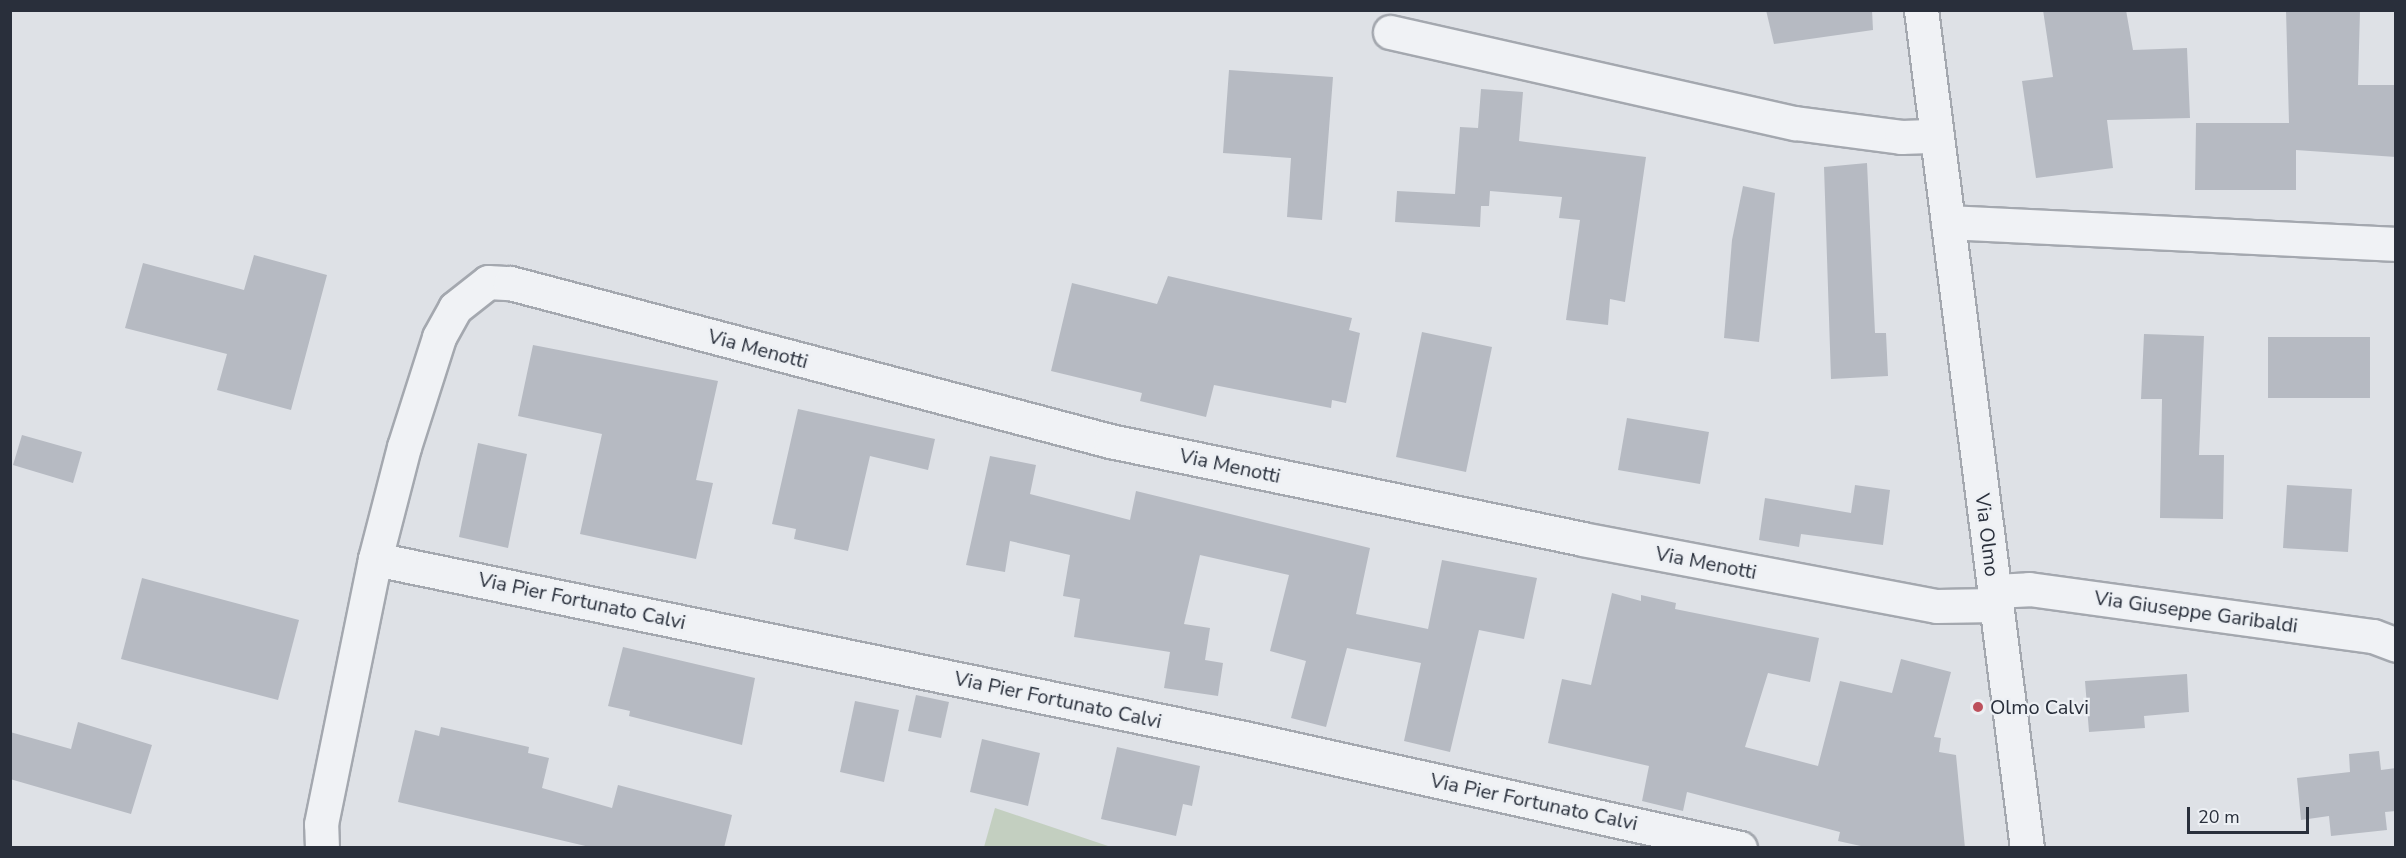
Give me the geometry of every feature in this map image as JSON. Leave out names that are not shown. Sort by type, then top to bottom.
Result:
[{"type":"street","name":"Via Olmo","points":[[1921,10],[2027,848]]},
{"type":"street","points":[[1390,32],[1795,123],[1901,137],[1937,136]]},
{"type":"street","points":[[1948,222],[2396,244]]},
{"type":"street","name":"Via Menotti","points":[[375,558],[439,337],[455,308],[475,288],[488,282],[510,283],[1110,441],[1582,539],[1936,606],[1995,598]]},
{"type":"street","points":[[322,848],[321,824],[375,558]]},
{"type":"street","name":"Via Pier Fortunato Calvi","points":[[375,558],[1244,738],[1740,848]]},
{"type":"street","name":"Via Giuseppe Garibaldi","points":[[1995,598],[2029,589],[2373,636],[2396,645]]},
{"type":"green space","points":[[995,808],[1111,847],[984,847]]},
{"type":"building","points":[[1766,10],[1872,10],[1873,30],[1774,44]]},
{"type":"building","points":[[2043,10],[2126,10],[2133,50],[2187,48],[2190,118],[2107,120],[2113,168],[2036,178],[2022,81],[2053,77]]},
{"type":"building","points":[[2286,10],[2360,10],[2358,85],[2396,85],[2396,157],[2296,150],[2296,190],[2195,190],[2196,123],[2289,123]]},
{"type":"building","points":[[1229,70],[1333,77],[1322,220],[1287,217],[1291,158],[1223,153]]},
{"type":"building","points":[[1481,89],[1523,92],[1519,141],[1646,157],[1625,302],[1610,299],[1608,325],[1566,320],[1580,220],[1559,218],[1562,197],[1490,191],[1489,206],[1481,206],[1480,227],[1395,222],[1397,191],[1455,194],[1460,127],[1478,128]]},
{"type":"building","points":[[1867,163],[1875,333],[1886,333],[1888,376],[1831,379],[1824,167]]},
{"type":"building","points":[[1743,186],[1775,193],[1759,342],[1724,338],[1732,240]]},
{"type":"building","points":[[254,255],[327,275],[291,410],[217,390],[227,354],[125,328],[143,263],[244,290]]},
{"type":"building","points":[[1168,276],[1352,318],[1349,330],[1360,333],[1346,403],[1332,400],[1331,408],[1214,385],[1206,417],[1140,401],[1142,393],[1051,371],[1072,283],[1157,304]]},
{"type":"building","points":[[1422,332],[1492,347],[1466,472],[1396,457]]},
{"type":"building","points":[[2144,334],[2204,336],[2199,455],[2224,455],[2223,519],[2160,518],[2162,399],[2141,399]]},
{"type":"building","points":[[2268,337],[2370,337],[2370,398],[2268,398]]},
{"type":"building","points":[[533,345],[718,381],[696,480],[713,483],[696,559],[580,534],[602,434],[518,416]]},
{"type":"building","points":[[798,409],[935,439],[928,470],[870,456],[848,551],[794,539],[796,529],[772,524]]},
{"type":"building","points":[[1627,418],[1709,432],[1700,484],[1618,470]]},
{"type":"building","points":[[22,435],[82,452],[73,483],[13,465]]},
{"type":"building","points":[[478,443],[527,454],[508,548],[459,537]]},
{"type":"building","points":[[990,456],[1036,465],[1030,494],[1130,520],[1136,491],[1370,548],[1356,614],[1428,629],[1442,560],[1537,578],[1524,639],[1479,630],[1450,752],[1404,741],[1421,663],[1347,648],[1326,727],[1291,718],[1306,661],[1270,651],[1289,575],[1200,555],[1184,624],[1210,628],[1205,660],[1223,663],[1218,696],[1164,688],[1170,652],[1074,637],[1080,599],[1063,596],[1070,555],[1010,541],[1005,572],[966,565]]},
{"type":"building","points":[[1855,485],[1890,490],[1883,545],[1801,534],[1799,547],[1759,540],[1765,498],[1851,513]]},
{"type":"building","points":[[2287,485],[2352,489],[2348,552],[2283,548]]},
{"type":"building","points":[[142,578],[299,620],[278,700],[121,659]]},
{"type":"building","points":[[1612,593],[1641,601],[1641,595],[1676,603],[1675,609],[1819,638],[1810,682],[1768,673],[1745,747],[1818,766],[1840,681],[1892,693],[1901,659],[1951,672],[1934,737],[1941,738],[1939,752],[1956,755],[1965,848],[1870,848],[1838,841],[1840,832],[1687,792],[1683,811],[1642,801],[1649,766],[1548,743],[1562,679],[1591,685]]},
{"type":"building","points":[[623,647],[755,678],[742,745],[629,716],[630,711],[608,706]]},
{"type":"building","points":[[2187,674],[2189,712],[2144,716],[2145,728],[2089,732],[2085,681]]},
{"type":"building","points":[[916,695],[949,702],[941,738],[908,731]]},
{"type":"building","points":[[855,701],[899,710],[884,782],[840,772]]},
{"type":"building","points":[[78,722],[152,745],[131,814],[10,779],[10,732],[71,749]]},
{"type":"building","points":[[441,727],[529,747],[528,753],[549,758],[542,788],[612,808],[618,785],[732,815],[724,848],[594,848],[398,802],[415,730],[439,736]]},
{"type":"building","points":[[982,739],[1040,753],[1028,806],[970,792]]},
{"type":"building","points":[[1117,747],[1200,766],[1192,806],[1183,804],[1176,836],[1101,819]]},
{"type":"building","points":[[2379,751],[2381,770],[2396,768],[2396,811],[2385,812],[2387,830],[2331,836],[2329,816],[2301,820],[2297,778],[2350,772],[2349,754]]},
{"type":"place","name":"Olmo Calvi","points":[[1978,707]]}]
